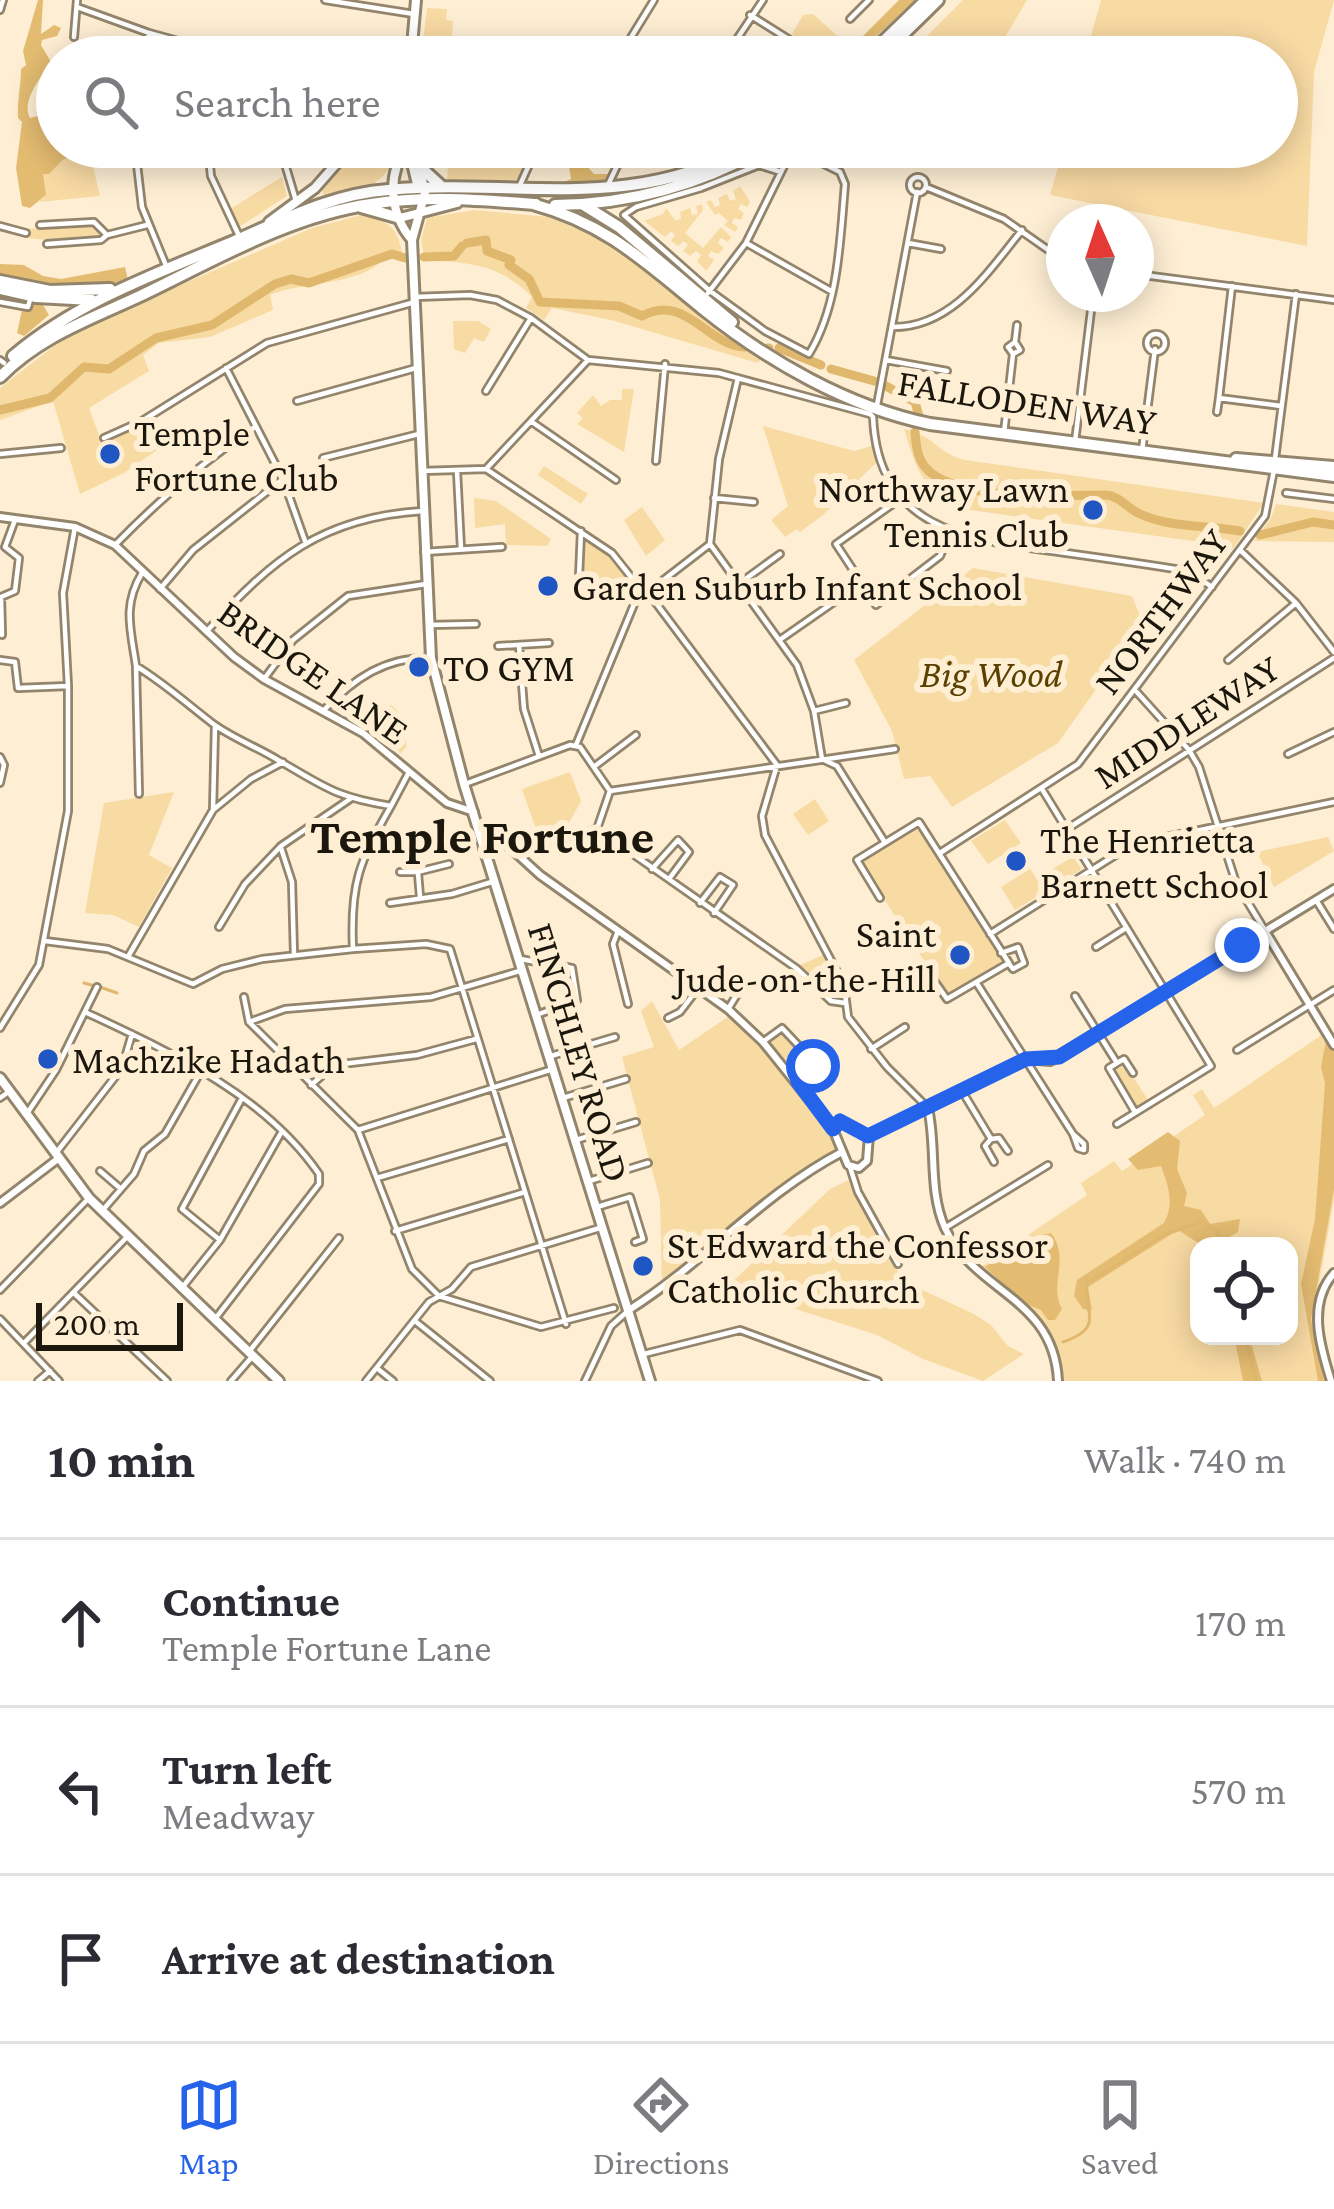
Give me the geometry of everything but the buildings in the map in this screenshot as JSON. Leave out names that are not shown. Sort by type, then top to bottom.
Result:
[{"type":"highway","points":[[889,36],[926,0]]},
{"type":"highway","points":[[901,36],[938,0]]},
{"type":"highway","points":[[415,168],[423,191]]},
{"type":"highway","points":[[0,377],[57,333],[240,238],[327,202],[443,188],[627,193],[703,168]]},
{"type":"highway","points":[[423,191],[476,200],[581,204],[701,179],[723,168]]},
{"type":"highway","points":[[315,188],[327,202]]},
{"type":"highway","name":"FALLODEN WAY","points":[[496,190],[581,204],[621,221],[775,360],[875,412],[930,424],[1207,459],[1334,467]]},
{"type":"highway","points":[[621,221],[615,212],[627,193]]},
{"type":"highway","points":[[0,285],[32,296],[98,300],[308,219],[393,195]]},
{"type":"highway","name":"FALLODEN WAY","points":[[533,204],[620,240],[704,297]]},
{"type":"highway","points":[[358,206],[394,217]]},
{"type":"highway","points":[[0,285],[69,292],[119,288],[168,274]]},
{"type":"highway","points":[[2,363],[51,327],[119,288]]},
{"type":"highway","points":[[51,327],[62,313],[56,298]]},
{"type":"highway","name":"FALLODEN WAY","points":[[1274,465],[1334,476]]},
{"type":"main road","points":[[413,36],[416,0]]},
{"type":"main road","points":[[258,230],[315,188],[333,168]]},
{"type":"main road","points":[[393,195],[399,168]]},
{"type":"main road","name":"FINCHLEY ROAD","points":[[423,191],[422,214],[412,240],[431,658],[464,784],[650,1381]]},
{"type":"main road","name":"FINCHLEY ROAD","points":[[393,195],[394,217],[412,240]]},
{"type":"main road","points":[[394,217],[476,200]]},
{"type":"main road","points":[[0,1078],[89,1198],[279,1381]]},
{"type":"street","points":[[0,10],[3,0]]},
{"type":"street","points":[[325,0],[415,14]]},
{"type":"street","points":[[632,36],[654,0]]},
{"type":"street","points":[[738,36],[763,0]]},
{"type":"street","points":[[850,19],[869,0]]},
{"type":"street","points":[[74,36],[77,3],[157,36]]},
{"type":"street","points":[[750,15],[784,36]]},
{"type":"street","points":[[136,168],[147,225],[168,274]]},
{"type":"street","points":[[210,168],[240,238]]},
{"type":"street","points":[[286,168],[296,201]]},
{"type":"street","points":[[519,188],[528,168]]},
{"type":"street","points":[[605,190],[616,168]]},
{"type":"street","points":[[621,221],[636,207],[751,168]]},
{"type":"street","points":[[768,168],[781,172]]},
{"type":"street","points":[[783,168],[746,243],[704,297],[809,354],[817,340],[838,256],[844,177],[827,168]]},
{"type":"street","points":[[613,173],[627,193]]},
{"type":"street","points":[[917,193],[910,186],[914,178],[923,179],[926,188]]},
{"type":"street","points":[[917,193],[926,188],[992,212],[1046,248]]},
{"type":"street","points":[[917,193],[875,412],[881,462],[901,498],[950,533],[990,544],[1188,571],[1212,587]]},
{"type":"street","points":[[40,225],[94,222],[107,235]]},
{"type":"street","points":[[47,244],[88,242],[147,225]]},
{"type":"street","points":[[0,226],[26,233]]},
{"type":"street","points":[[892,327],[920,325],[950,310],[1022,230]]},
{"type":"street","points":[[746,243],[831,291]]},
{"type":"street","points":[[908,243],[941,250]]},
{"type":"street","points":[[1154,276],[1334,300]]},
{"type":"street","points":[[1216,412],[1232,286]]},
{"type":"street","name":"NORTHWAY","points":[[940,853],[1078,764],[1265,516],[1279,492],[1274,465],[1296,294]]},
{"type":"street","points":[[104,438],[142,421],[267,343],[415,300],[470,295],[497,300],[531,318],[588,359],[664,364],[875,412]]},
{"type":"street","points":[[0,302],[28,307],[32,296]]},
{"type":"street","points":[[1075,442],[1092,312]]},
{"type":"street","points":[[486,391],[531,318]]},
{"type":"street","points":[[1004,433],[1013,354],[1021,347],[1015,342],[1017,325]]},
{"type":"street","points":[[1142,451],[1155,349]]},
{"type":"street","points":[[578,366],[579,356]]},
{"type":"street","points":[[486,469],[588,359]]},
{"type":"street","points":[[886,360],[947,371]]},
{"type":"street","points":[[656,461],[664,364]]},
{"type":"street","points":[[226,368],[283,479],[305,541]]},
{"type":"street","points":[[297,401],[416,368]]},
{"type":"street","points":[[738,378],[714,498],[710,544],[797,665],[814,711],[822,759]]},
{"type":"street","points":[[814,400],[821,384]]},
{"type":"street","points":[[1219,398],[1282,406]]},
{"type":"street","points":[[532,422],[616,480]]},
{"type":"street","points":[[115,545],[184,477],[255,428]]},
{"type":"street","points":[[323,458],[419,434]]},
{"type":"street","points":[[0,454],[61,448]]},
{"type":"street","points":[[421,472],[486,469],[611,553],[777,765]]},
{"type":"street","points":[[457,470],[461,549]]},
{"type":"street","points":[[160,589],[193,550],[283,479]]},
{"type":"street","points":[[1279,492],[1334,499]]},
{"type":"street","points":[[714,498],[754,502]]},
{"type":"street","points":[[901,498],[836,544],[880,605],[940,556],[950,533]]},
{"type":"street","points":[[207,631],[250,582],[305,541],[359,520],[423,511]]},
{"type":"street","name":"BRIDGE LANE","points":[[0,517],[75,527],[115,545],[264,680],[363,733],[452,806],[473,812]]},
{"type":"street","points":[[2,635],[0,597],[15,591],[18,578],[19,558],[4,548],[15,520]]},
{"type":"street","points":[[0,1028],[33,980],[45,941],[69,805],[63,593],[75,527]]},
{"type":"street","points":[[581,531],[579,577],[635,602]]},
{"type":"street","points":[[464,784],[576,745],[635,602],[710,544]]},
{"type":"street","points":[[424,552],[502,547]]},
{"type":"street","points":[[1240,550],[1296,603],[1334,655]]},
{"type":"street","points":[[740,584],[779,554]]},
{"type":"street","points":[[139,794],[136,666],[127,628],[131,592],[142,573]]},
{"type":"street","points":[[781,639],[861,583]]},
{"type":"street","points":[[264,680],[293,640],[348,596],[426,584]]},
{"type":"street","points":[[1228,660],[1296,603]]},
{"type":"street","points":[[429,625],[476,624]]},
{"type":"street","points":[[497,646],[549,643]]},
{"type":"street","points":[[519,645],[524,709],[539,757]]},
{"type":"street","name":"MIDDLEWAY","points":[[1067,829],[1334,655]]},
{"type":"street","points":[[323,711],[351,681],[404,657],[431,658]]},
{"type":"street","points":[[0,660],[15,662],[18,688],[68,686]]},
{"type":"street","points":[[136,666],[215,725],[314,785],[350,800],[391,806]]},
{"type":"street","points":[[1135,690],[1190,750],[1236,883],[1334,1045]]},
{"type":"street","points":[[814,711],[846,703]]},
{"type":"street","points":[[213,810],[215,725]]},
{"type":"street","points":[[1288,754],[1334,731]]},
{"type":"street","points":[[595,766],[636,735]]},
{"type":"street","points":[[576,745],[610,791],[597,829]]},
{"type":"street","points":[[610,791],[895,749]]},
{"type":"street","points":[[0,757],[4,765],[0,783]]},
{"type":"street","points":[[822,759],[837,766],[884,841]]},
{"type":"street","points":[[128,957],[213,810],[250,779],[283,763]]},
{"type":"street","points":[[777,765],[762,826],[844,985],[848,1017],[928,1108],[934,1188],[945,1228],[978,1269],[1040,1322],[1053,1349],[1058,1381]]},
{"type":"street","points":[[352,950],[354,886],[362,857],[410,772]]},
{"type":"street","points":[[1042,789],[1211,1066],[1117,1124]]},
{"type":"street","points":[[219,927],[245,884],[280,846],[350,800]]},
{"type":"street","points":[[990,934],[1133,844],[1334,802]]},
{"type":"street","points":[[880,898],[857,860],[917,821],[1001,953],[1015,968],[1025,959],[1016,946],[1001,953]]},
{"type":"street","points":[[597,829],[796,968],[831,1001],[845,1004]]},
{"type":"street","points":[[567,838],[597,829]]},
{"type":"street","points":[[482,835],[494,833],[540,875],[700,988],[763,1042],[833,1129],[857,1192],[898,1264]]},
{"type":"street","points":[[652,869],[678,840],[689,852],[669,880]]},
{"type":"street","points":[[280,846],[292,882],[294,955]]},
{"type":"street","points":[[400,872],[449,863]]},
{"type":"street","points":[[418,872],[420,897]]},
{"type":"street","points":[[700,903],[720,877],[733,885],[714,913]]},
{"type":"street","points":[[390,903],[497,880]]},
{"type":"street","points":[[868,1136],[1026,1059],[1054,1060],[1334,889]]},
{"type":"street","points":[[1316,900],[1334,929]]},
{"type":"street","points":[[1096,947],[1126,928]]},
{"type":"street","points":[[618,931],[613,944],[628,1004]]},
{"type":"street","points":[[45,941],[99,947],[193,984],[222,969],[294,955],[426,944],[450,949],[566,1324]]},
{"type":"street","points":[[520,959],[572,968],[577,1000],[537,1014]]},
{"type":"street","points":[[935,982],[947,999],[1009,963]]},
{"type":"street","points":[[249,1022],[285,1009],[403,1001],[524,970]]},
{"type":"street","points":[[668,1018],[719,977],[733,984],[738,997],[728,1009]]},
{"type":"street","points":[[976,982],[1073,1134]]},
{"type":"street","points":[[28,1112],[44,1093],[97,987]]},
{"type":"street","points":[[1237,1050],[1334,990]]},
{"type":"street","points":[[1075,996],[1117,1063]]},
{"type":"street","points":[[244,998],[249,1022],[358,1130],[412,1270],[439,1295],[541,1327],[614,1308]]},
{"type":"street","points":[[85,1012],[201,1070],[242,1098],[282,1132],[320,1178],[213,1320]]},
{"type":"street","points":[[871,1048],[905,1027]]},
{"type":"street","points":[[763,1042],[782,1028],[814,1062],[798,1082]]},
{"type":"street","points":[[0,1203],[57,1155],[122,1068],[133,1034]]},
{"type":"street","points":[[550,1056],[615,1037]]},
{"type":"street","points":[[311,1085],[342,1064],[417,1055],[477,1039]]},
{"type":"street","points":[[1133,1073],[1124,1059],[1109,1068],[1135,1112]]},
{"type":"street","points":[[358,1130],[554,1069]]},
{"type":"street","points":[[102,1211],[134,1174],[143,1151],[165,1134],[201,1070]]},
{"type":"street","points":[[563,1098],[626,1079]]},
{"type":"street","points":[[0,1098],[10,1091]]},
{"type":"street","points":[[962,1091],[991,1139]]},
{"type":"street","points":[[220,1240],[182,1209],[242,1098]]},
{"type":"street","points":[[833,1129],[840,1121],[868,1136]]},
{"type":"street","points":[[576,1140],[636,1122]]},
{"type":"street","points":[[181,1289],[220,1240],[282,1132]]},
{"type":"street","points":[[850,1167],[859,1168],[867,1161],[868,1136]]},
{"type":"street","points":[[994,1162],[985,1146],[991,1139],[999,1138],[1008,1151]]},
{"type":"street","points":[[377,1178],[508,1139]]},
{"type":"street","points":[[585,1381],[611,1326],[628,1310],[681,1276],[758,1206],[842,1152]]},
{"type":"street","points":[[589,1181],[648,1163]]},
{"type":"street","points":[[945,1228],[1048,1165]]},
{"type":"street","points":[[100,1171],[121,1189]]},
{"type":"street","points":[[395,1231],[525,1192]]},
{"type":"street","points":[[597,1207],[630,1197],[643,1239],[634,1242]]},
{"type":"street","points":[[0,1290],[89,1198]]},
{"type":"street","points":[[366,1381],[414,1321],[471,1268],[603,1228]]},
{"type":"street","points":[[24,1343],[128,1236]]},
{"type":"street","points":[[231,1381],[339,1238]]},
{"type":"street","points":[[1331,1381],[1319,1333],[1319,1294],[1334,1273]]},
{"type":"street","points":[[75,1294],[167,1381]]},
{"type":"street","points":[[0,1320],[59,1381]]},
{"type":"street","points":[[414,1321],[490,1381]]},
{"type":"street","points":[[642,1354],[740,1330],[878,1381]]},
{"type":"street","points":[[1324,1359],[1334,1356]]},
{"type":"street","points":[[376,1368],[393,1381]]},
{"type":"street","points":[[38,1381],[50,1371]]},
{"type":"green space","points":[[963,0],[1027,0],[1006,36],[927,36]]},
{"type":"green space","points":[[1101,0],[1334,0],[1314,72],[1307,246],[1154,216],[1154,204],[1095,204],[1050,195],[1058,168],[1298,168],[1298,36],[1091,36]]},
{"type":"green space","points":[[427,8],[447,9],[446,20],[453,21],[452,36],[424,36]]},
{"type":"green space","points":[[813,14],[837,36],[795,36],[803,15]]},
{"type":"green space","points":[[55,168],[93,168],[100,196],[39,202],[46,195],[42,174]]},
{"type":"green space","points":[[336,168],[389,168],[361,190],[323,195],[321,185]]},
{"type":"green space","points":[[448,168],[522,168],[511,182],[447,179]]},
{"type":"green space","points":[[282,177],[287,196],[239,227],[230,209]]},
{"type":"green space","points":[[740,186],[750,202],[738,209],[744,213],[741,220],[734,218],[735,232],[706,202],[711,200],[715,207],[720,205],[718,198],[727,194],[730,201],[736,199],[733,191]]},
{"type":"green space","points":[[702,204],[703,210],[685,233],[703,248],[721,227],[731,237],[728,242],[721,238],[718,243],[724,248],[718,254],[711,251],[708,256],[714,260],[706,271],[697,261],[701,255],[683,251],[688,245],[684,241],[678,246],[671,241],[675,235],[671,231],[665,237],[644,221],[663,214],[666,208],[675,220],[681,219],[680,212],[690,208],[692,215],[698,214],[696,206]]},
{"type":"green space","points":[[474,210],[549,217],[618,246],[762,358],[758,363],[611,320],[552,308],[544,320],[526,308],[532,297],[496,272],[469,264],[425,261],[421,240],[427,218]]},
{"type":"green space","points":[[361,215],[392,228],[404,258],[382,260],[345,279],[270,295],[273,310],[210,337],[159,343],[143,355],[149,371],[89,408],[102,443],[144,424],[157,450],[124,473],[80,494],[53,401],[0,420],[0,388],[72,332],[312,228]]},
{"type":"green space","points":[[94,225],[102,231],[99,238],[28,238],[27,229]]},
{"type":"green space","points":[[453,321],[478,321],[491,329],[484,342],[474,338],[465,353],[454,349]]},
{"type":"green space","points":[[622,389],[634,389],[624,452],[577,424],[583,418],[577,413],[593,395],[601,406],[622,400]]},
{"type":"green space","points":[[763,426],[854,451],[872,446],[878,461],[823,515],[785,537],[771,520],[788,506]]},
{"type":"green space","points":[[904,429],[965,460],[1264,503],[1233,549],[1217,537],[1200,542],[970,510],[933,490],[913,457]]},
{"type":"green space","points":[[544,466],[588,494],[581,504],[538,475]]},
{"type":"green space","points":[[474,498],[496,501],[551,539],[547,546],[506,545],[505,524],[475,528]]},
{"type":"green space","points":[[1276,504],[1334,512],[1334,542],[1254,541]]},
{"type":"green space","points":[[642,507],[665,540],[646,556],[624,520]]},
{"type":"green space","points":[[582,536],[609,555],[638,593],[635,599],[580,576]]},
{"type":"green space","name":"Big Wood","points":[[973,568],[1132,596],[1143,623],[1058,743],[952,807],[930,776],[904,779],[892,731],[854,660]]},
{"type":"green space","points":[[391,705],[398,711],[407,746],[401,753],[373,730]]},
{"type":"green space","points":[[570,772],[581,801],[569,823],[573,834],[543,849],[522,789]]},
{"type":"green space","points":[[174,792],[149,855],[172,868],[139,927],[113,915],[85,913],[104,803]]},
{"type":"green space","points":[[815,799],[829,821],[808,835],[793,814]]},
{"type":"green space","points":[[1005,820],[1021,843],[988,864],[971,841]]},
{"type":"green space","points":[[914,826],[939,854],[1003,961],[946,995],[860,862]]},
{"type":"green space","points":[[1328,837],[1334,851],[1274,887],[1257,852]]},
{"type":"green space","points":[[1073,857],[1082,869],[1015,910],[1001,887],[1030,869],[1037,878]]},
{"type":"green space","points":[[823,955],[841,990],[833,996],[800,965]]},
{"type":"green space","points":[[652,1001],[679,1050],[729,1016],[794,1077],[822,1114],[842,1152],[796,1179],[662,1289],[660,1200],[622,1057],[654,1047],[641,1011]]},
{"type":"green space","points":[[779,1030],[812,1061],[800,1077],[768,1040]]},
{"type":"green space","points":[[1326,1032],[1334,1045],[1334,1199],[1312,1324],[1325,1381],[1058,1381],[1049,1346],[1031,1317],[978,1269],[1087,1195],[1081,1183],[1114,1161],[1122,1171],[1205,1115],[1193,1095],[1202,1089],[1214,1108]]},
{"type":"green space","points":[[1125,1065],[1149,1101],[1135,1109],[1113,1071]]},
{"type":"green space","points":[[849,1180],[903,1281],[974,1314],[991,1325],[1008,1346],[1024,1354],[983,1381],[923,1359],[877,1335],[727,1287],[830,1189]]},
{"type":"shaded area","points":[[38,0],[43,0],[41,34],[54,25],[61,28],[57,36],[36,36],[36,85],[28,112],[30,118],[36,116],[36,168],[55,168],[43,174],[46,195],[30,208],[22,206],[16,168],[22,122],[18,118],[21,69],[26,65],[23,51]]},
{"type":"shaded area","points":[[899,0],[915,0],[876,36],[863,36]]},
{"type":"shaded area","points":[[569,168],[609,174],[604,185],[556,185],[571,179]]},
{"type":"shaded area","points":[[0,264],[24,265],[61,279],[125,267],[128,280],[96,286],[48,285],[0,277]]},
{"type":"shaded area","points":[[33,303],[43,305],[49,315],[24,336],[17,333],[22,310]]},
{"type":"shaded area","points":[[1326,1040],[1334,1052],[1334,1189],[1311,1320],[1324,1381],[1318,1381],[1301,1284],[1315,1219]]},
{"type":"shaded area","points":[[1168,1132],[1180,1141],[1177,1169],[1187,1193],[1184,1206],[1201,1210],[1210,1224],[1240,1219],[1238,1232],[1229,1237],[1190,1238],[1178,1230],[1088,1287],[1092,1311],[1083,1309],[1074,1296],[1077,1280],[1164,1223],[1167,1216],[1170,1202],[1161,1166],[1138,1170],[1128,1159]]},
{"type":"shaded area","points":[[1051,1233],[1059,1252],[1057,1290],[1062,1309],[1055,1320],[1024,1303],[985,1267],[1025,1240]]},
{"type":"shaded area","points":[[1236,1345],[1252,1345],[1262,1381],[1243,1381]]},
{"type":"waterway","points":[[467,243],[486,240],[487,251],[511,260],[509,265],[529,279],[540,302],[619,306],[642,316],[671,311],[745,347]]},
{"type":"waterway","points":[[424,257],[454,256],[462,246]]},
{"type":"waterway","points":[[0,410],[50,398],[84,367],[109,369],[156,338],[212,325],[275,284],[291,279],[309,283],[392,254],[405,258]]},
{"type":"waterway","points":[[779,348],[821,365]]},
{"type":"waterway","points":[[831,369],[874,381]]},
{"type":"waterway","points":[[884,385],[915,402],[919,416]]},
{"type":"waterway","points":[[915,432],[925,467],[960,487],[1039,496],[1106,495],[1162,521],[1240,531]]},
{"type":"waterway","points":[[1260,535],[1313,522],[1334,525]]},
{"type":"waterway","points":[[84,983],[95,986]]},
{"type":"waterway","points":[[100,987],[117,993]]},
{"type":"waterway","points":[[1063,1342],[1088,1325],[1087,1283],[1164,1235],[1203,1221]]},
{"type":"waterway","points":[[1207,1224],[1219,1237]]},
{"type":"waterway","points":[[1247,1345],[1257,1381]]},
{"type":"place","name":"Temple Fortune Club","points":[[110,454]]},
{"type":"place","name":"Northway Lawn Tennis Club","points":[[1093,510]]},
{"type":"place","name":"Garden Suburb Infant School","points":[[548,586]]},
{"type":"place","name":"TO GYM","points":[[419,667]]},
{"type":"place","name":"The Henrietta Barnett School","points":[[1016,861]]},
{"type":"place","name":"Saint Jude-on-the-Hill","points":[[960,955]]},
{"type":"place","name":"Machzike Hadath","points":[[48,1059]]},
{"type":"place","name":"St Edward the Confessor Catholic Church","points":[[643,1266]]},
{"type":"district","name":"Temple Fortune","points":[[482,835]]},
{"type":"route","points":[[813,1066],[798,1082],[833,1129],[840,1121],[868,1136],[1026,1059],[1059,1057],[1242,945]]}]
